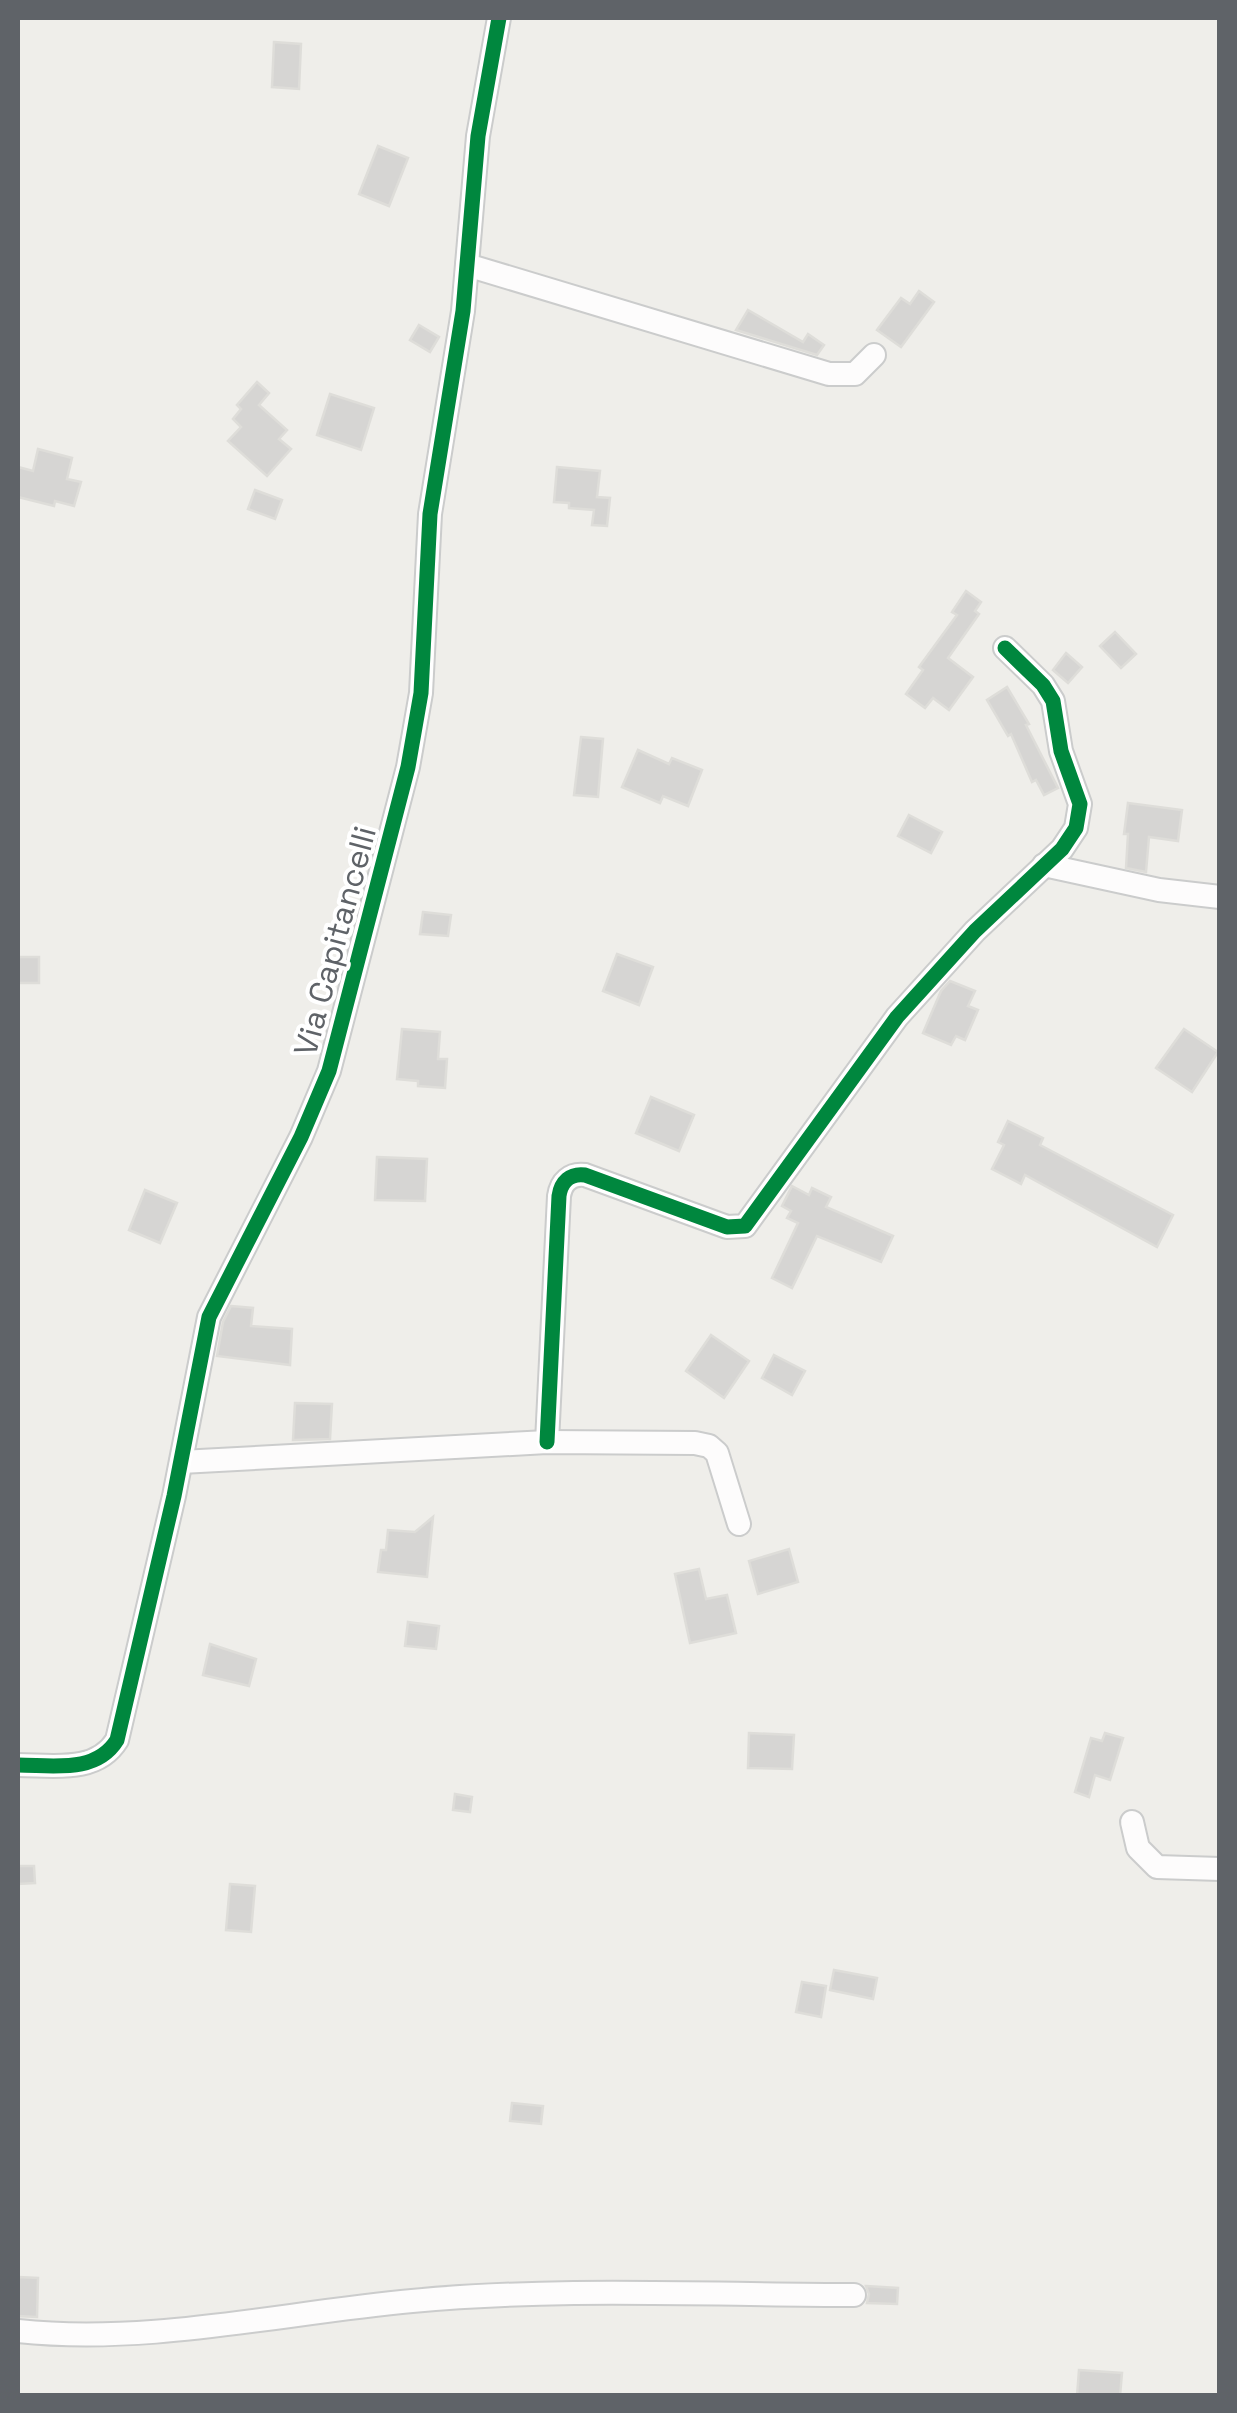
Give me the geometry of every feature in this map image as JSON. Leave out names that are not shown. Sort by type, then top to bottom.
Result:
[{"type":"street","name":"Via Capitancelli","points":[[18,1765],[90,1762],[104,1756],[117,1740],[212,1309],[301,1137],[329,1071],[408,767],[421,693],[432,498],[468,265],[476,150],[499,18]]},
{"type":"street","points":[[468,265],[829,374],[855,374],[874,355]]},
{"type":"street","points":[[547,1442],[559,1196],[563,1182],[581,1174],[727,1227],[745,1226],[891,1024],[967,939],[1062,849],[1076,828],[1080,804],[1060,751],[1052,697],[1005,648]]},
{"type":"street","points":[[1044,865],[1150,888],[1220,897]]},
{"type":"street","points":[[181,1462],[547,1442],[695,1443],[709,1446],[722,1465],[738,1524]]},
{"type":"street","points":[[1132,1822],[1138,1848],[1160,1868],[1220,1869]]},
{"type":"street","points":[[18,2331],[134,2334],[379,2304],[522,2294],[854,2295]]},
{"type":"building","points":[[274,42],[301,44],[299,89],[272,87]]},
{"type":"building","points":[[378,146],[408,158],[389,206],[359,194]]},
{"type":"building","points":[[919,291],[934,302],[901,347],[877,330],[901,298],[910,304]]},
{"type":"building","points":[[748,310],[803,342],[808,334],[824,345],[817,355],[736,330]]},
{"type":"building","points":[[419,325],[439,337],[430,352],[410,340]]},
{"type":"building","points":[[257,382],[269,393],[259,405],[287,430],[279,439],[291,449],[267,476],[228,441],[241,427],[233,419],[241,409],[237,405]]},
{"type":"building","points":[[330,394],[374,408],[361,450],[317,435]]},
{"type":"building","points":[[38,449],[72,458],[67,479],[81,482],[74,506],[55,501],[54,506],[18,497],[18,467],[33,471]]},
{"type":"building","points":[[557,467],[600,471],[597,497],[610,498],[607,526],[592,525],[594,510],[554,502]]},
{"type":"building","points":[[255,490],[282,500],[275,519],[248,509]]},
{"type":"building","points":[[966,591],[981,602],[975,611],[979,614],[948,658],[973,677],[949,710],[933,698],[925,708],[906,694],[923,670],[919,667],[957,615],[952,612]]},
{"type":"building","points":[[1115,632],[1136,654],[1121,668],[1100,646]]},
{"type":"building","points":[[1066,653],[1082,667],[1068,683],[1053,670]]},
{"type":"building","points":[[1007,687],[1058,788],[1044,795],[1036,780],[1032,782],[1011,734],[1008,736],[987,700]]},
{"type":"building","points":[[581,737],[603,739],[598,797],[574,795]]},
{"type":"building","points":[[638,750],[669,764],[672,758],[702,770],[688,806],[663,796],[660,803],[622,787]]},
{"type":"building","points":[[1128,803],[1182,810],[1178,841],[1149,837],[1146,872],[1126,868],[1128,834],[1124,834]]},
{"type":"building","points":[[909,815],[942,832],[931,853],[898,836]]},
{"type":"building","points":[[423,912],[451,915],[448,936],[420,934]]},
{"type":"building","points":[[617,954],[653,967],[639,1005],[603,991]]},
{"type":"building","points":[[18,957],[39,957],[39,983],[18,983]]},
{"type":"building","points":[[950,981],[975,991],[968,1006],[978,1010],[965,1040],[956,1036],[951,1045],[923,1033],[941,991]]},
{"type":"building","points":[[402,1029],[440,1032],[438,1059],[447,1059],[445,1088],[418,1086],[418,1081],[397,1079]]},
{"type":"building","points":[[1184,1029],[1218,1052],[1192,1092],[1156,1068]]},
{"type":"building","points":[[651,1097],[694,1115],[679,1151],[636,1133]]},
{"type":"building","points":[[1008,1121],[1043,1138],[1040,1145],[1173,1215],[1157,1247],[1025,1175],[1021,1184],[992,1169],[1004,1145],[998,1142]]},
{"type":"building","points":[[377,1157],[427,1159],[425,1201],[375,1200]]},
{"type":"building","points":[[792,1186],[809,1195],[812,1188],[831,1197],[826,1207],[893,1236],[881,1262],[817,1236],[792,1288],[772,1278],[798,1223],[787,1218],[791,1211],[782,1206]]},
{"type":"building","points":[[145,1190],[177,1203],[160,1243],[129,1230]]},
{"type":"building","points":[[231,1306],[253,1308],[251,1326],[292,1329],[290,1365],[217,1356],[223,1322]]},
{"type":"building","points":[[711,1335],[749,1361],[724,1398],[686,1371]]},
{"type":"building","points":[[774,1355],[805,1371],[792,1395],[762,1378]]},
{"type":"building","points":[[295,1403],[332,1404],[330,1439],[293,1440]]},
{"type":"building","points":[[433,1517],[427,1577],[378,1572],[388,1530],[415,1532]]},
{"type":"building","points":[[789,1549],[798,1582],[758,1594],[749,1561]]},
{"type":"building","points":[[699,1569],[706,1599],[727,1595],[736,1633],[690,1643],[675,1574]]},
{"type":"building","points":[[408,1622],[439,1626],[436,1649],[405,1646]]},
{"type":"building","points":[[210,1644],[256,1659],[249,1686],[203,1675]]},
{"type":"building","points":[[749,1733],[794,1735],[792,1769],[748,1768]]},
{"type":"building","points":[[1105,1733],[1123,1738],[1110,1780],[1095,1775],[1089,1797],[1075,1792],[1091,1738],[1102,1741]]},
{"type":"building","points":[[455,1794],[472,1797],[470,1812],[453,1810]]},
{"type":"building","points":[[18,1866],[34,1866],[35,1883],[18,1884]]},
{"type":"building","points":[[230,1884],[255,1886],[251,1932],[226,1930]]},
{"type":"building","points":[[834,1970],[877,1978],[873,1999],[830,1990]]},
{"type":"building","points":[[802,1982],[826,1986],[821,2017],[796,2012]]},
{"type":"building","points":[[512,2103],[543,2106],[541,2124],[510,2121]]},
{"type":"building","points":[[18,2277],[38,2278],[37,2317],[18,2316]]},
{"type":"building","points":[[866,2286],[898,2288],[897,2304],[867,2303]]},
{"type":"building","points":[[1079,2370],[1122,2373],[1120,2396],[1077,2396]]},
{"type":"cycle path","points":[[18,1765],[85,1763],[108,1751],[117,1740],[174,1496],[209,1317],[301,1137],[329,1071],[408,767],[421,693],[430,514],[463,311],[478,136],[499,18]]},
{"type":"cycle path","points":[[547,1442],[559,1196],[564,1183],[575,1175],[585,1175],[727,1227],[745,1226],[897,1017],[975,931],[1062,849],[1076,828],[1080,804],[1061,751],[1053,701],[1043,685],[1005,648]]}]
